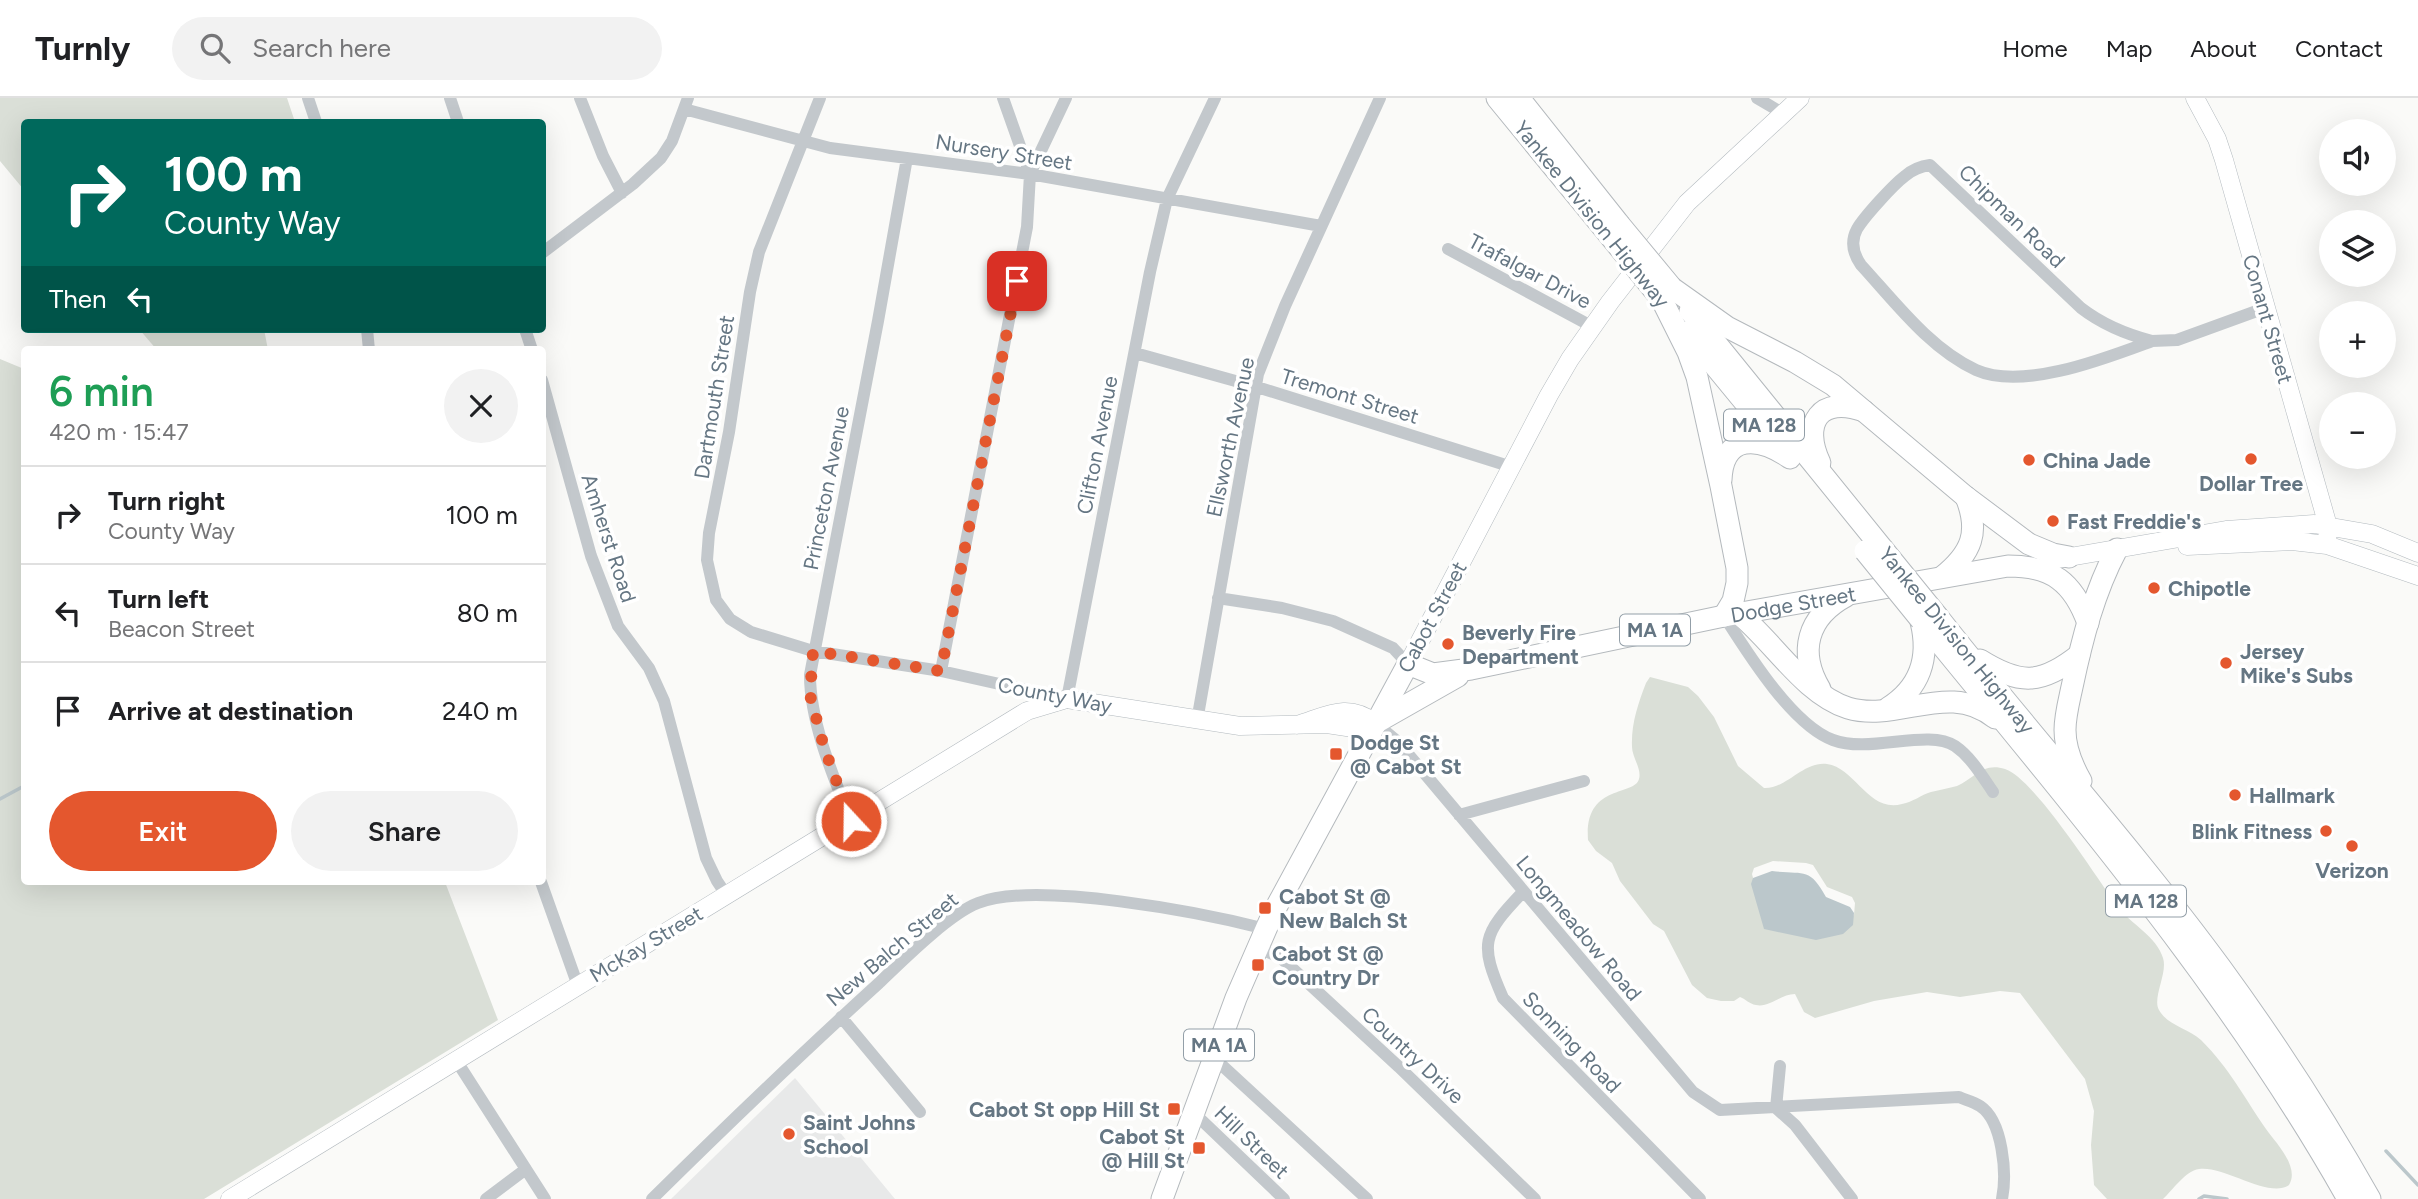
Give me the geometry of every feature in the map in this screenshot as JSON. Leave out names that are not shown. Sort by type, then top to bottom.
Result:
[{"type":"highway","name":"Yankee Division Highway","points":[[1497,98],[1615,230],[1833,487],[1874,550]]},
{"type":"highway","name":"Yankee Division Highway","points":[[1518,98],[1615,230]]},
{"type":"highway","name":"Yankee Division Highway","points":[[1667,294],[1790,458],[1874,550],[1930,618],[2026,749],[2159,918],[2231,1016],[2348,1199]]},
{"type":"highway","points":[[1667,294],[1821,377],[1965,497],[2029,544],[2069,557]]},
{"type":"highway","points":[[1667,294],[1698,377],[1721,486],[1737,568],[1731,614],[1755,627],[1797,673],[1823,694],[1845,707],[1860,711],[1948,701],[1970,703],[1979,706],[1994,718],[2026,749]]},
{"type":"highway","points":[[1833,487],[1813,448],[1813,427],[1817,418],[1833,407],[1864,411]]},
{"type":"highway","points":[[1721,486],[1725,458],[1738,445],[1747,442],[1767,444],[1790,458]]},
{"type":"highway","points":[[1942,577],[1960,561],[1970,542],[1973,520],[1965,497]]},
{"type":"highway","points":[[2117,549],[2102,580],[2088,623],[2067,713],[2067,745],[2078,775],[2117,835]]},
{"type":"highway","points":[[2008,566],[2038,568],[2060,580],[2076,597],[2088,623]]},
{"type":"highway","name":"Dodge Street","points":[[1408,664],[1433,674],[1471,669],[1731,614],[2008,566]]},
{"type":"highway","points":[[1737,568],[1750,590],[1760,598],[1785,604]]},
{"type":"highway","points":[[1823,694],[1809,661],[1812,629],[1828,609],[1855,592]]},
{"type":"highway","name":"Yankee Division Highway","points":[[1930,618],[1963,648],[2202,942],[2316,1108],[2370,1199]]},
{"type":"highway","points":[[1885,710],[1908,692],[1921,672],[1930,618]]},
{"type":"highway","points":[[1963,648],[2005,674],[2030,680],[2057,671],[2079,655]]},
{"type":"highway","name":"Cabot Street","points":[[1162,1199],[1236,998],[1283,893],[1408,664]]},
{"type":"highway","name":"Dodge Street","points":[[1375,723],[1471,669]]},
{"type":"main road","name":"Cabot Street","points":[[1408,664],[1559,377],[1593,327],[1687,202],[1800,98]]},
{"type":"main road","name":"Conant Street","points":[[2195,98],[2220,149],[2329,526],[2327,545]]},
{"type":"main road","name":"Dodge Street","points":[[2008,566],[2226,530],[2314,524],[2372,534],[2418,553]]},
{"type":"main road","name":"Dodge Street","points":[[2117,549],[2292,541],[2327,545],[2418,576]]},
{"type":"main road","name":"County Way","points":[[1067,699],[1250,727],[1297,725],[1334,713],[1350,711],[1362,714],[1375,723]]},
{"type":"main road","name":"McKay Street","points":[[230,1199],[1027,711],[1067,699]]},
{"type":"street","points":[[308,98],[315,119]]},
{"type":"street","points":[[450,98],[457,119]]},
{"type":"street","points":[[580,98],[603,156],[622,193]]},
{"type":"street","name":"Dartmouth Street","points":[[813,651],[751,632],[730,619],[716,600],[707,560],[709,533],[759,252],[820,98]]},
{"type":"street","points":[[1003,98],[1030,174]]},
{"type":"street","points":[[941,671],[1027,228],[1030,174],[1066,98]]},
{"type":"street","name":"Clifton Avenue","points":[[1067,699],[1150,272],[1167,199],[1215,98]]},
{"type":"street","name":"Ellsworth Avenue","points":[[1197,720],[1258,374],[1321,226],[1380,98]]},
{"type":"street","points":[[1757,98],[1784,114]]},
{"type":"street","points":[[546,250],[622,193],[661,158],[672,141],[686,103]]},
{"type":"street","name":"Nursery Street","points":[[686,103],[831,148],[1030,174],[1321,226]]},
{"type":"street","name":"Princeton Avenue","points":[[851,821],[826,751],[810,695],[813,651],[907,158]]},
{"type":"street","name":"Chipman Road","points":[[2152,341],[2101,323],[2081,308],[1930,165],[1906,175],[1857,230],[1855,255],[1861,265],[1925,333],[1961,361],[1978,370],[2010,378],[2090,364],[2152,341],[2177,340],[2265,308]]},
{"type":"street","name":"Trafalgar Drive","points":[[1448,249],[1593,327]]},
{"type":"street","name":"Tremont Street","points":[[1135,353],[1257,387],[1512,467]]},
{"type":"street","name":"Amherst Road","points":[[546,395],[590,556],[618,626],[649,668],[664,701],[706,858],[727,896]]},
{"type":"street","points":[[1218,598],[1282,608],[1334,621],[1393,648],[1408,664]]},
{"type":"street","points":[[1731,614],[1756,664],[1791,707],[1823,735],[1833,741],[1855,746],[1944,741],[1964,755],[1993,792]]},
{"type":"street","name":"County Way","points":[[813,651],[941,671],[1067,699]]},
{"type":"street","name":"Longmeadow Road","points":[[1375,723],[1398,742],[1693,1092],[1720,1110],[1959,1097],[1982,1107],[1994,1126],[2004,1154],[2003,1199]]},
{"type":"street","points":[[1459,815],[1584,781]]},
{"type":"street","points":[[542,885],[578,986]]},
{"type":"street","name":"Sonning Road","points":[[1523,892],[1490,930],[1486,947],[1491,971],[1503,998],[1700,1199]]},
{"type":"street","name":"New Balch Street","points":[[652,1199],[901,962],[963,910],[978,903],[1020,896],[1070,897],[1155,908],[1262,939]]},
{"type":"street","name":"Country Drive","points":[[1262,939],[1535,1199]]},
{"type":"street","points":[[841,1017],[920,1112]]},
{"type":"street","points":[[1214,1058],[1367,1199]]},
{"type":"street","points":[[456,1060],[545,1199]]},
{"type":"street","points":[[1780,1066],[1776,1108],[1795,1125],[1852,1199]]},
{"type":"street","name":"Hill Street","points":[[1194,1113],[1284,1199]]},
{"type":"street","points":[[486,1199],[526,1169]]},
{"type":"shaded area","points":[[0,98],[287,98],[294,119],[21,119],[21,186],[0,161]]},
{"type":"shaded area","points":[[142,333],[265,333],[267,346],[154,346]]},
{"type":"shaded area","points":[[0,359],[21,368],[21,885],[446,885],[498,1020],[204,1199],[0,1199]]},
{"type":"shaded area","points":[[1650,677],[1688,687],[1714,717],[1738,766],[1764,788],[1780,784],[1810,767],[1827,764],[1846,773],[1880,802],[1890,805],[1906,803],[1931,792],[1957,786],[1984,769],[1997,767],[2017,776],[2048,810],[2118,907],[2160,950],[2164,971],[2157,999],[2159,1010],[2168,1020],[2201,1040],[2229,1072],[2289,1163],[2292,1178],[2289,1185],[2270,1188],[2209,1169],[2199,1169],[2184,1177],[2163,1199],[2107,1199],[2094,1185],[2091,1145],[2094,1111],[2085,1079],[2020,993],[2000,991],[1960,997],[1927,992],[1874,1001],[1815,1018],[1804,1012],[1795,994],[1761,1005],[1751,1004],[1740,997],[1734,1001],[1707,998],[1692,985],[1664,931],[1653,924],[1620,881],[1612,863],[1596,851],[1588,840],[1589,822],[1601,800],[1628,788],[1639,779],[1632,739],[1636,714]],"holes":[[[1773,861],[1813,865],[1827,887],[1852,897],[1855,903],[1854,915],[1844,924],[1762,913],[1752,874],[1754,868]]]},
{"type":"shaded area","points":[[1772,871],[1810,876],[1826,897],[1850,907],[1854,913],[1853,925],[1843,934],[1816,940],[1764,929],[1751,884],[1753,878]]},
{"type":"shaded area","name":"Saint Johns School","points":[[795,1078],[895,1199],[671,1199],[757,1115]]},
{"type":"waterway","points":[[0,799],[21,788]]},
{"type":"waterway","points":[[2386,1151],[2418,1185]]},
{"type":"waterway","points":[[2199,1199],[2204,1196],[2227,1199]]},
{"type":"place","name":"Dollar Tree","points":[[2251,459]]},
{"type":"place","name":"China Jade","points":[[2029,460]]},
{"type":"place","name":"Fast Freddie's","points":[[2053,521]]},
{"type":"place","name":"Chipotle","points":[[2154,588]]},
{"type":"place","name":"Beverly Fire Department","points":[[1448,644]]},
{"type":"place","name":"Jersey Mike's Subs","points":[[2226,663]]},
{"type":"place","name":"Dodge St @ Cabot St","points":[[1336,754]]},
{"type":"place","name":"Hallmark","points":[[2235,795]]},
{"type":"place","name":"Blink Fitness","points":[[2326,831]]},
{"type":"place","name":"Verizon","points":[[2352,846]]},
{"type":"place","name":"Cabot St @ New Balch St","points":[[1265,908]]},
{"type":"place","name":"Cabot St @ Country Dr","points":[[1258,965]]},
{"type":"place","name":"Cabot St opp Hill St","points":[[1174,1109]]},
{"type":"place","name":"Saint Johns School","points":[[789,1134]]},
{"type":"place","name":"Cabot St @ Hill St","points":[[1199,1148]]},
{"type":"route","points":[[851,821],[824,747],[810,695],[813,651],[941,671],[1017,281]]}]
